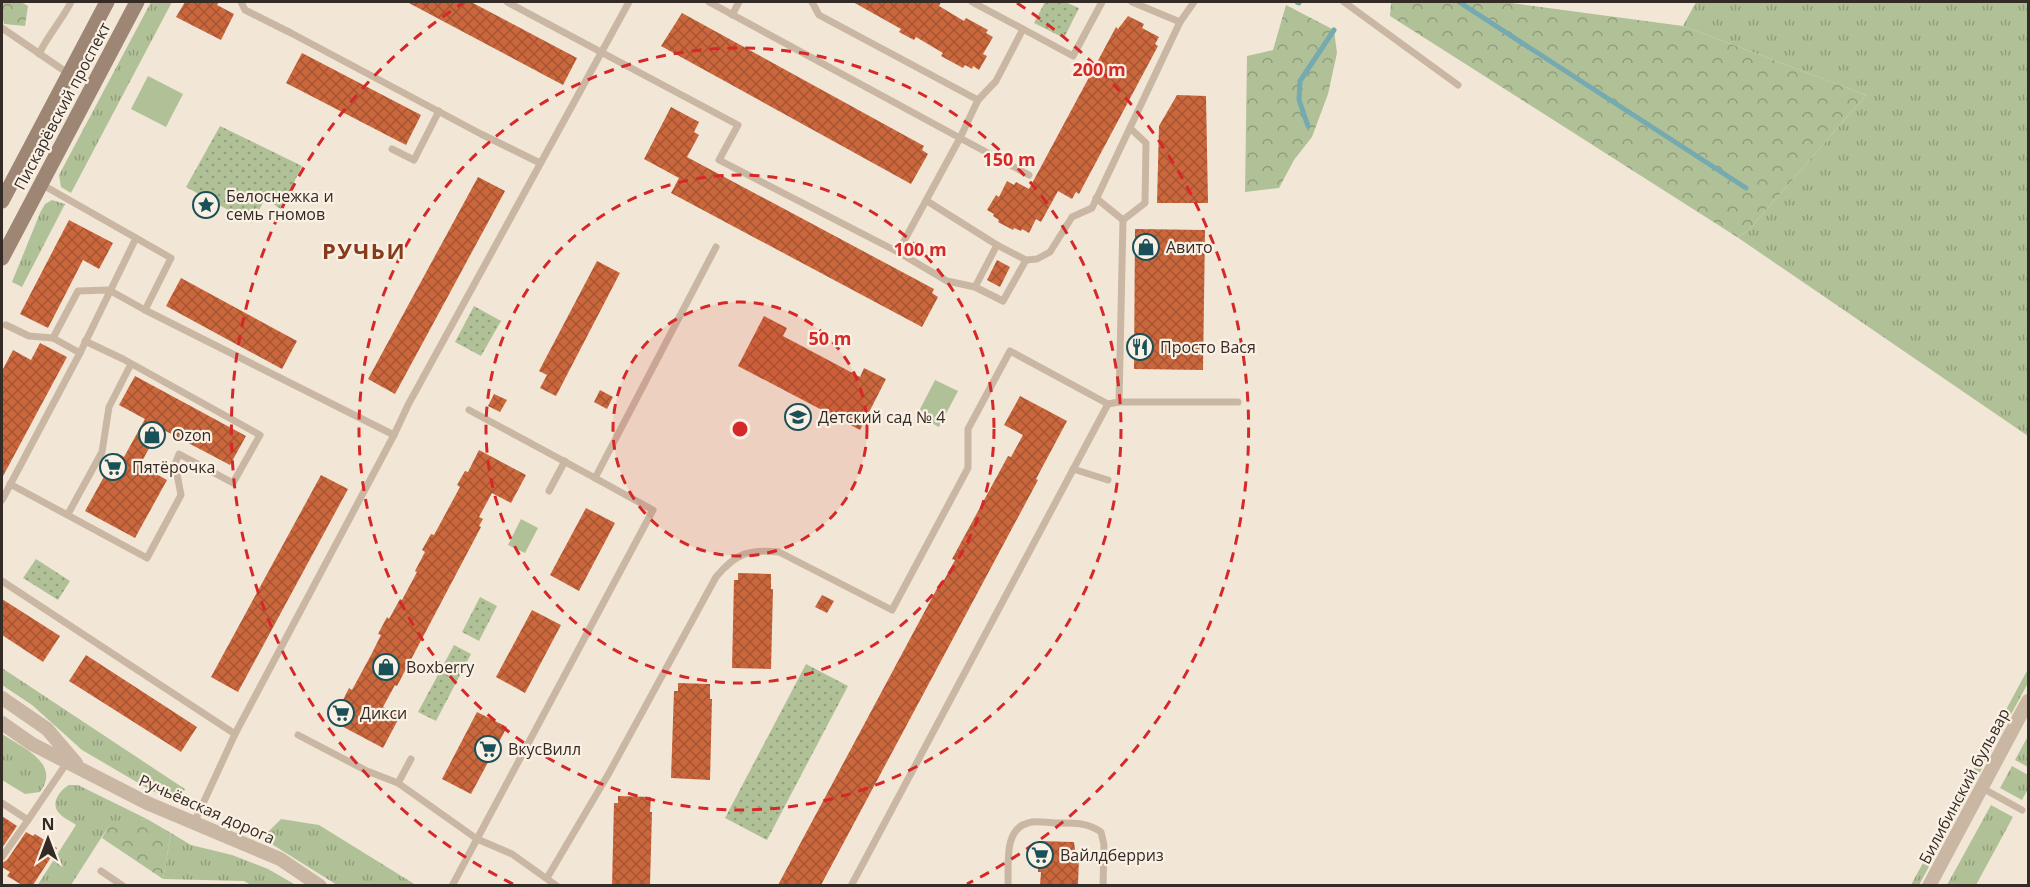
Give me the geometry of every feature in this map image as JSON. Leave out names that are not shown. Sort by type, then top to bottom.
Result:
[{"type":"main road","name":"Пискарёвский проспект","points":[[2,201],[107,2]]},
{"type":"main road","name":"Пискарёвский проспект","points":[[2,258],[137,2]]},
{"type":"street","name":"Ручьёвская дорога","points":[[2,698],[47,729],[74,764]]},
{"type":"street","name":"Билибинский бульвар","points":[[1929,885],[2028,701]]},
{"type":"street","name":"Ручьёвская дорога","points":[[2,723],[32,744],[147,803],[280,859],[320,885]]},
{"type":"lane","points":[[39,54],[48,35],[66,13],[71,2]]},
{"type":"lane","points":[[241,2],[245,10],[540,163]]},
{"type":"lane","points":[[507,2],[738,125],[719,160],[898,252],[947,281],[975,287],[1003,301],[1026,260]]},
{"type":"lane","points":[[195,823],[235,734],[408,405],[628,2]]},
{"type":"lane","points":[[709,2],[1029,175]]},
{"type":"lane","points":[[732,15],[739,2]]},
{"type":"lane","points":[[812,2],[819,15],[978,100]]},
{"type":"lane","points":[[972,2],[1073,56],[1102,2]]},
{"type":"lane","points":[[1133,2],[1180,22]]},
{"type":"lane","points":[[927,201],[997,245],[1026,260],[1037,259],[1050,252],[1072,217],[1092,208],[1180,22],[1194,2]]},
{"type":"lane","points":[[1344,2],[1458,85]]},
{"type":"lane","points":[[2,28],[69,74]]},
{"type":"lane","points":[[898,252],[927,201],[978,100],[996,81],[1023,29]]},
{"type":"lane","points":[[392,148],[414,160],[439,111]]},
{"type":"lane","points":[[1119,402],[1123,220],[1144,203],[1146,143],[1130,128]]},
{"type":"lane","points":[[41,184],[171,258],[145,310]]},
{"type":"lane","points":[[1096,198],[1123,220]]},
{"type":"lane","points":[[2,500],[6,487],[80,353],[136,238]]},
{"type":"lane","points":[[975,287],[997,245]]},
{"type":"lane","points":[[595,478],[716,247]]},
{"type":"lane","points":[[53,338],[78,291],[110,290],[145,310],[394,435]]},
{"type":"lane","points":[[6,324],[29,336],[53,338],[80,353]]},
{"type":"lane","points":[[6,487],[68,514],[147,558],[181,495],[175,464],[179,454],[233,483],[260,435],[85,341]]},
{"type":"lane","points":[[546,878],[615,764],[716,577],[727,564],[741,555],[759,550],[779,552],[892,610],[968,468],[968,429],[1010,351],[1108,404],[1119,402],[1238,402]]},
{"type":"lane","points":[[68,514],[102,452],[109,407],[131,364]]},
{"type":"lane","points":[[851,885],[1108,404]]},
{"type":"lane","points":[[452,885],[653,510],[469,410]]},
{"type":"lane","points":[[549,491],[565,461]]},
{"type":"lane","points":[[1073,469],[1108,480]]},
{"type":"lane","points":[[2,581],[235,734]]},
{"type":"lane","points":[[298,735],[367,771],[398,783],[477,839],[512,854],[557,885]]},
{"type":"lane","points":[[398,783],[411,759]]},
{"type":"lane","points":[[2,857],[28,820],[74,764]]},
{"type":"lane","points":[[1982,788],[2022,810]]},
{"type":"lane","points":[[2,804],[28,820]]},
{"type":"lane","points":[[1008,885],[1009,847],[1012,836],[1018,828],[1028,822],[1081,823],[1093,826],[1101,832],[1104,845],[1103,885]]},
{"type":"lane","points":[[100,871],[123,885]]},
{"type":"green space","points":[[2,2],[21,2],[28,6],[25,26],[4,24]]},
{"type":"green space","points":[[151,2],[172,2],[71,193],[61,187],[59,175]]},
{"type":"green space","points":[[1045,2],[1065,2],[1079,8],[1064,38],[1034,23]]},
{"type":"green space","points":[[1391,2],[1504,2],[1683,26],[1866,95],[1748,231],[1737,237],[1390,16]]},
{"type":"green space","points":[[1696,2],[2028,2],[2028,436],[1737,237],[1748,231],[1866,95],[1683,26]]},
{"type":"green space","points":[[1286,5],[1334,30],[1337,53],[1328,94],[1312,137],[1294,160],[1279,188],[1245,192],[1247,56],[1273,50]]},
{"type":"green space","points":[[148,76],[183,94],[166,127],[131,109]]},
{"type":"green space","points":[[220,126],[302,166],[281,209],[265,199],[252,223],[186,187]]},
{"type":"green space","points":[[52,200],[65,204],[22,287],[12,282],[40,213],[45,204]]},
{"type":"green space","points":[[474,306],[501,321],[481,356],[455,342]]},
{"type":"green space","points":[[935,380],[958,391],[939,427],[917,415]]},
{"type":"green space","points":[[521,519],[538,528],[525,553],[508,545]]},
{"type":"green space","points":[[36,559],[70,581],[58,600],[23,578]]},
{"type":"green space","points":[[480,597],[497,606],[479,641],[462,632]]},
{"type":"green space","points":[[454,645],[471,654],[436,721],[418,712]]},
{"type":"green space","points":[[806,664],[848,686],[767,840],[725,818]]},
{"type":"green space","points":[[2,668],[185,789],[178,800],[152,791],[82,750],[32,705],[2,685]]},
{"type":"green space","points":[[2028,669],[2028,683],[1919,885],[1911,885]]},
{"type":"green space","points":[[2,734],[28,750],[43,764],[46,773],[40,792],[25,794],[2,780]]},
{"type":"green space","points":[[2028,736],[2028,767],[2015,760]]},
{"type":"green space","points":[[2012,766],[2028,775],[2028,789],[2022,800],[2000,788]]},
{"type":"green space","points":[[69,785],[78,785],[147,819],[110,824],[71,885],[37,886],[76,825],[56,809],[56,801],[60,793]]},
{"type":"green space","points":[[1991,805],[2013,817],[1976,885],[1947,885]]},
{"type":"green space","points":[[147,819],[171,833],[163,879],[102,838],[110,823]]},
{"type":"green space","points":[[281,819],[319,825],[416,885],[337,885],[262,838]]},
{"type":"green space","points":[[171,833],[191,845],[232,855],[268,869],[296,885],[251,885],[244,881],[163,879]]},
{"type":"building","points":[[185,2],[219,2],[217,5],[234,14],[221,40],[176,17]]},
{"type":"building","points":[[407,2],[471,2],[577,58],[563,85]]},
{"type":"building","points":[[853,2],[941,2],[939,6],[964,21],[966,18],[988,30],[986,33],[993,37],[983,54],[987,56],[979,70],[965,65],[963,68],[941,56],[943,53],[916,37],[914,40],[899,32],[901,29]]},
{"type":"building","points":[[682,13],[924,146],[922,150],[928,154],[911,184],[661,46]]},
{"type":"building","points":[[1128,16],[1144,24],[1142,28],[1159,37],[1155,44],[1158,46],[1079,194],[1076,192],[1072,199],[1058,191],[1041,222],[1036,219],[1029,233],[1022,229],[1021,231],[1014,228],[1013,230],[998,222],[994,214],[987,210],[996,195],[999,197],[1007,181],[1014,185],[1016,182],[1029,189],[1116,27],[1118,29]]},
{"type":"building","points":[[302,53],[421,115],[406,145],[286,83]]},
{"type":"building","points":[[1177,95],[1206,96],[1208,203],[1157,203],[1159,126]]},
{"type":"building","points":[[671,107],[699,122],[694,132],[699,135],[687,157],[934,289],[932,293],[938,297],[922,327],[671,193],[679,178],[644,159]]},
{"type":"building","points":[[478,177],[505,191],[395,394],[368,379]]},
{"type":"building","points":[[69,220],[113,243],[99,269],[83,260],[48,328],[20,314]]},
{"type":"building","points":[[1135,229],[1205,230],[1203,370],[1134,369]]},
{"type":"building","points":[[997,260],[1010,267],[1000,287],[987,280]]},
{"type":"building","points":[[597,261],[620,273],[556,396],[540,388],[547,375],[539,371]]},
{"type":"building","points":[[181,278],[297,341],[282,369],[166,306]]},
{"type":"building","points":[[764,316],[787,328],[783,336],[860,377],[864,368],[886,379],[860,430],[738,366]]},
{"type":"building","points":[[40,343],[67,357],[2,478],[2,371],[13,350],[31,360]]},
{"type":"building","points":[[135,376],[246,436],[230,465],[160,428],[140,465],[167,480],[135,538],[85,511],[117,453],[124,457],[145,419],[119,405]]},
{"type":"building","points":[[600,390],[613,397],[607,409],[594,402]]},
{"type":"building","points":[[494,394],[507,400],[500,412],[488,406]]},
{"type":"building","points":[[1020,396],[1067,421],[1036,479],[1038,480],[821,885],[778,885],[941,581],[943,582],[955,560],[952,559],[1008,456],[1011,457],[1023,435],[1004,425]]},
{"type":"building","points":[[479,450],[526,475],[511,503],[492,493],[479,517],[483,519],[479,526],[481,527],[397,686],[395,685],[383,707],[400,716],[383,748],[334,722],[346,701],[343,700],[349,688],[352,690],[371,655],[387,617],[389,619],[400,599],[402,600],[417,572],[415,571],[425,552],[422,550],[431,534],[434,535],[460,487],[457,485],[465,471],[468,472]]},
{"type":"building","points":[[321,475],[348,489],[238,692],[211,677]]},
{"type":"building","points":[[586,508],[615,523],[579,591],[550,575]]},
{"type":"building","points":[[738,573],[771,574],[771,589],[773,589],[771,669],[732,668],[734,580],[738,580]]},
{"type":"building","points":[[822,595],[834,601],[827,613],[815,607]]},
{"type":"building","points":[[2,599],[60,636],[43,662],[2,635]]},
{"type":"building","points":[[532,610],[561,625],[525,693],[496,677]]},
{"type":"building","points":[[86,655],[197,727],[181,752],[69,681]]},
{"type":"building","points":[[678,683],[710,684],[710,699],[712,699],[710,780],[671,778],[674,691],[678,691]]},
{"type":"building","points":[[477,712],[507,727],[471,794],[442,779]]},
{"type":"building","points":[[618,796],[651,797],[650,885],[612,885],[614,803],[618,803]]},
{"type":"building","points":[[2,816],[17,826],[2,848]]},
{"type":"building","points":[[26,832],[33,836],[35,834],[57,848],[33,885],[22,885],[7,876],[10,872],[2,867],[2,863],[7,860]]},
{"type":"building","points":[[1039,841],[1074,842],[1076,857],[1079,857],[1078,885],[1040,885]]},
{"type":"waterway","points":[[1459,2],[1746,188]]},
{"type":"waterway","points":[[1308,126],[1299,100],[1300,81],[1334,30]]},
{"type":"place","name":"Белоснежка и семь гномов","points":[[206,205]]},
{"type":"place","name":"Авито","points":[[1146,247]]},
{"type":"place","name":"Просто Вася","points":[[1140,347]]},
{"type":"place","name":"Детский сад № 4","points":[[798,417]]},
{"type":"place","name":"Ozon","points":[[152,435]]},
{"type":"place","name":"Пятёрочка","points":[[113,467]]},
{"type":"place","name":"Boxberry","points":[[386,667]]},
{"type":"place","name":"Дикси","points":[[341,713]]},
{"type":"place","name":"ВкусВилл","points":[[488,749]]},
{"type":"place","name":"Вайлдберриз","points":[[1040,855]]},
{"type":"district","name":"РУЧЬИ","points":[[364,250]]}]
